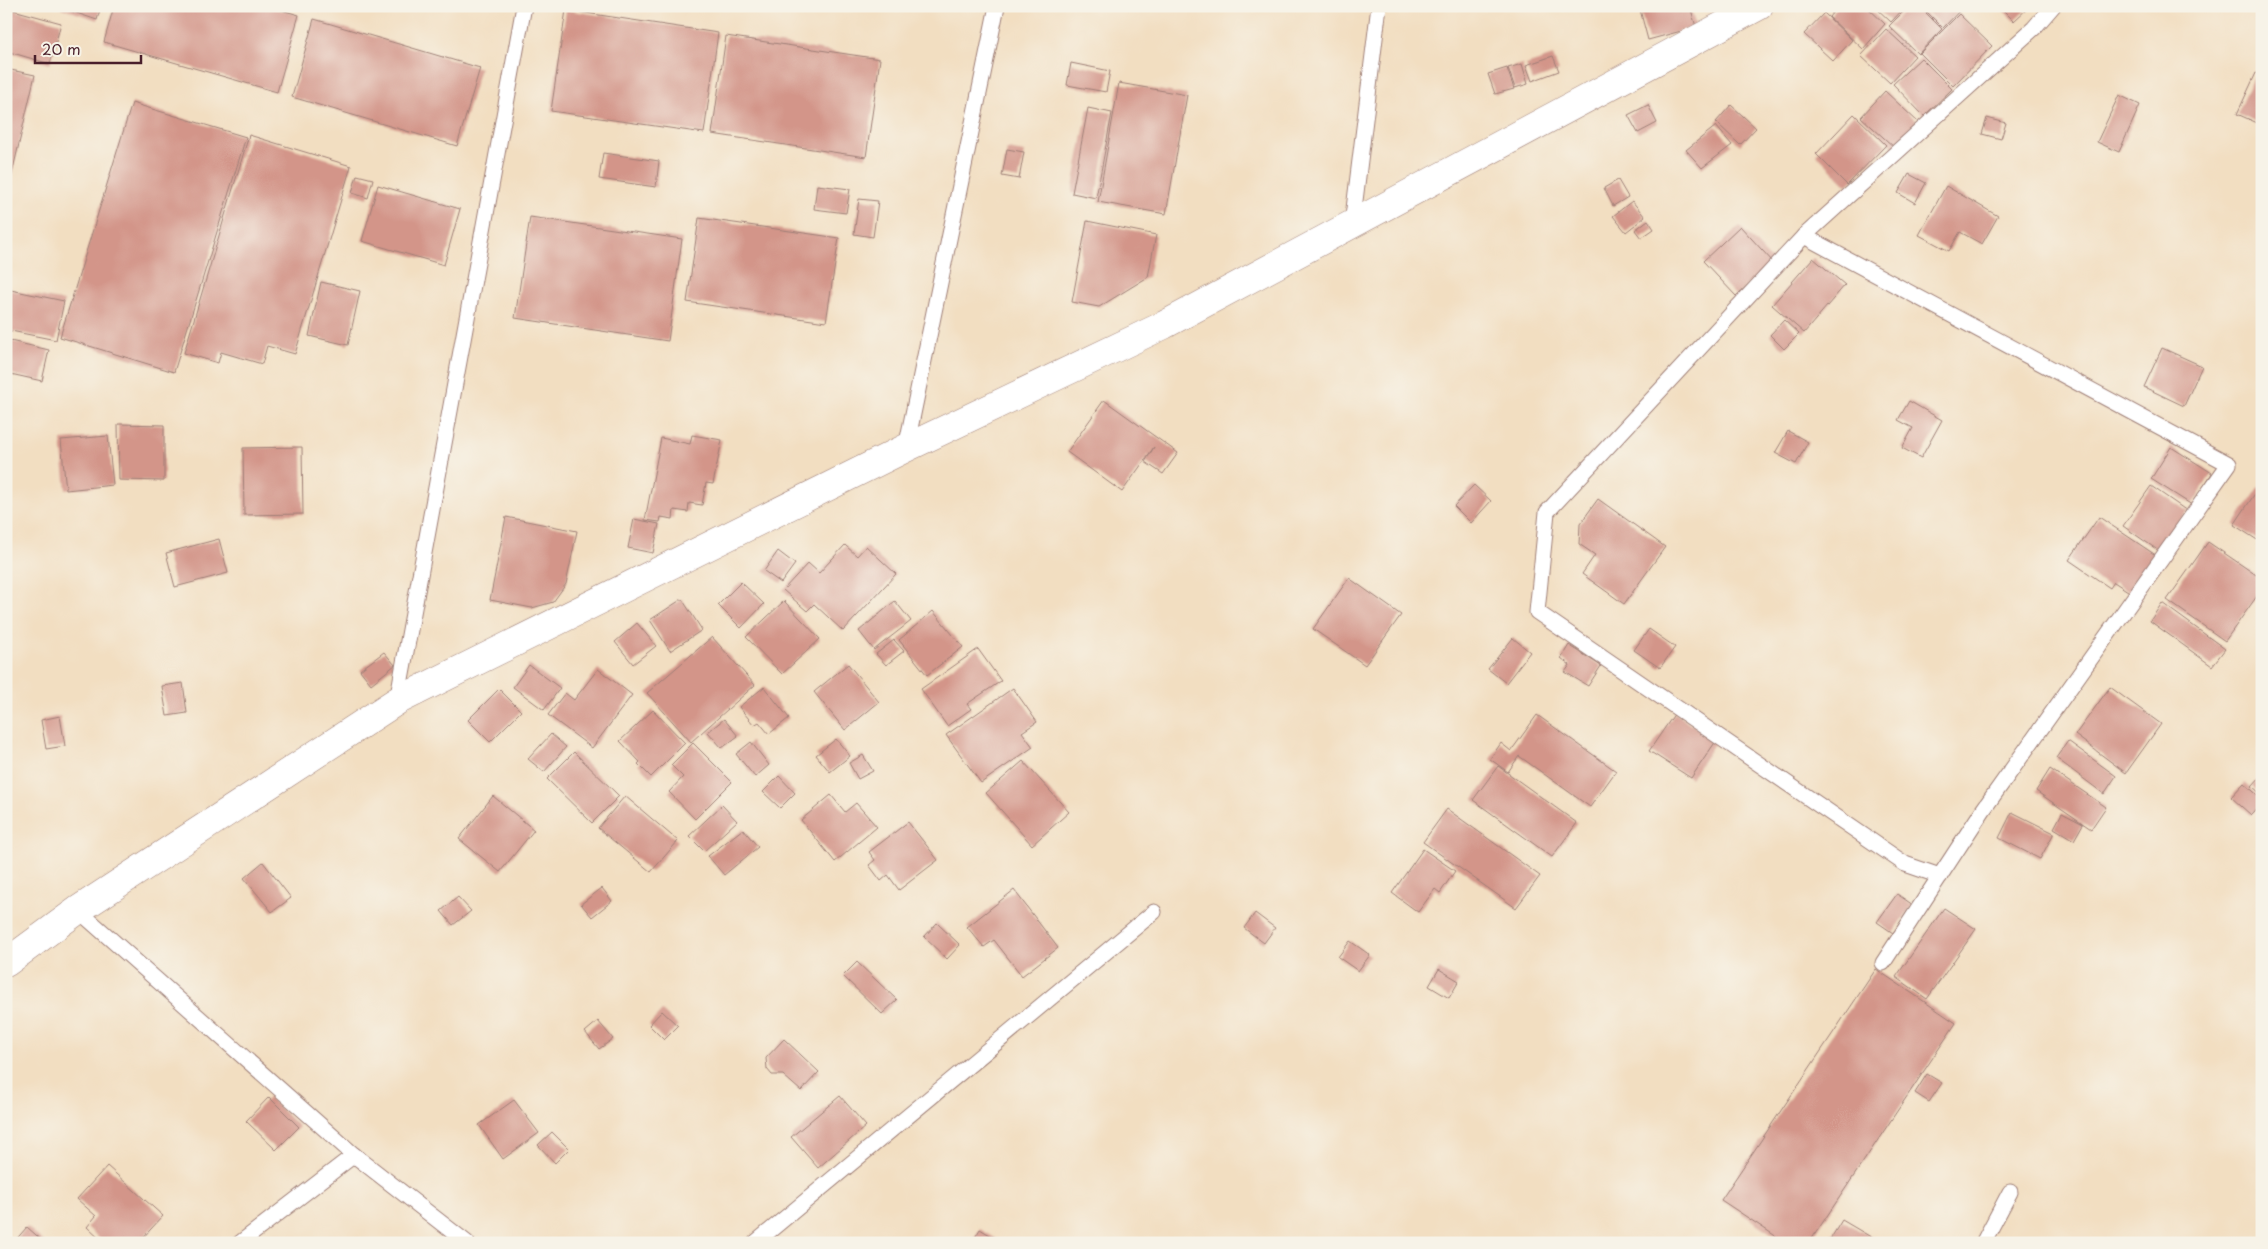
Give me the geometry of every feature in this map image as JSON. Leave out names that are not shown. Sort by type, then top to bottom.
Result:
[{"type":"street","points":[[6,963],[78,910],[397,701],[906,448],[1164,325],[1759,6]]},
{"type":"lane","points":[[397,701],[524,6]]},
{"type":"lane","points":[[906,448],[998,6]]},
{"type":"lane","points":[[1352,225],[1379,6]]},
{"type":"lane","points":[[1940,876],[1905,864],[1537,612],[1546,512],[1804,236],[2034,28],[2053,6]]},
{"type":"lane","points":[[1804,236],[2229,464],[1983,810],[1883,963]]},
{"type":"lane","points":[[78,910],[354,1155],[467,1243]]},
{"type":"lane","points":[[755,1243],[1154,912]]},
{"type":"lane","points":[[240,1243],[354,1155]]},
{"type":"lane","points":[[1983,1243],[2010,1192]]},
{"type":"building","points":[[56,6],[101,6],[97,20]]},
{"type":"building","points":[[114,6],[267,6],[299,15],[277,92],[104,42]]},
{"type":"building","points":[[1639,6],[1690,6],[1696,27],[1648,40]]},
{"type":"building","points":[[1838,6],[1866,6],[1885,24],[1863,49],[1829,17]]},
{"type":"building","points":[[1874,6],[1906,6],[1891,22]]},
{"type":"building","points":[[1909,6],[1919,6],[1942,29],[1918,54],[1889,26]]},
{"type":"building","points":[[1921,6],[1964,6],[1943,28]]},
{"type":"building","points":[[1999,6],[2030,6],[2014,21]]},
{"type":"building","points":[[6,8],[61,23],[50,64],[6,51]]},
{"type":"building","points":[[566,10],[718,33],[704,133],[551,111]]},
{"type":"building","points":[[1824,13],[1852,40],[1833,61],[1804,34]]},
{"type":"building","points":[[1959,14],[1992,46],[1953,86],[1920,53]]},
{"type":"building","points":[[314,19],[480,68],[457,146],[292,97]]},
{"type":"building","points":[[1886,29],[1915,56],[1890,83],[1861,56]]},
{"type":"building","points":[[726,36],[880,59],[866,157],[712,134]]},
{"type":"building","points":[[1553,56],[1559,71],[1532,81],[1526,65]]},
{"type":"building","points":[[1921,58],[1952,89],[1924,116],[1893,84]]},
{"type":"building","points":[[1071,63],[1110,71],[1106,92],[1067,85]]},
{"type":"building","points":[[1522,64],[1528,84],[1515,88],[1508,68]]},
{"type":"building","points":[[1507,68],[1514,89],[1495,94],[1488,74]]},
{"type":"building","points":[[6,69],[35,75],[7,195],[6,195]]},
{"type":"building","points":[[2256,73],[2262,75],[2262,125],[2237,114]]},
{"type":"building","points":[[1119,83],[1187,95],[1166,214],[1098,202]]},
{"type":"building","points":[[1885,91],[1919,123],[1895,148],[1861,117]]},
{"type":"building","points":[[2119,95],[2140,105],[2119,152],[2097,142]]},
{"type":"building","points":[[132,103],[246,137],[174,372],[60,337]]},
{"type":"building","points":[[1648,105],[1657,123],[1638,133],[1628,115]]},
{"type":"building","points":[[1731,105],[1756,128],[1740,145],[1716,122]]},
{"type":"building","points":[[1088,108],[1112,113],[1096,198],[1072,193]]},
{"type":"building","points":[[1854,114],[1886,145],[1847,185],[1816,154]]},
{"type":"building","points":[[1987,118],[2006,123],[2001,139],[1982,134]]},
{"type":"building","points":[[1716,126],[1732,145],[1702,168],[1686,150]]},
{"type":"building","points":[[249,135],[351,166],[295,354],[267,346],[262,364],[221,352],[218,363],[184,353]]},
{"type":"building","points":[[1007,149],[1024,152],[1019,179],[1002,176]]},
{"type":"building","points":[[603,153],[659,161],[656,187],[599,179]]},
{"type":"building","points":[[1909,174],[1926,183],[1915,203],[1898,193]]},
{"type":"building","points":[[357,175],[373,179],[368,198],[352,193]]},
{"type":"building","points":[[1618,180],[1628,197],[1613,206],[1604,188]]},
{"type":"building","points":[[378,185],[460,209],[444,265],[362,241]]},
{"type":"building","points":[[817,185],[850,189],[846,213],[814,209]]},
{"type":"building","points":[[1946,186],[1998,216],[1982,244],[1960,232],[1949,251],[1919,235]]},
{"type":"building","points":[[859,199],[878,201],[873,237],[854,234]]},
{"type":"building","points":[[1632,201],[1645,217],[1626,232],[1613,216]]},
{"type":"building","points":[[530,217],[682,239],[668,341],[515,318]]},
{"type":"building","points":[[699,218],[839,238],[826,322],[687,302]]},
{"type":"building","points":[[1648,220],[1654,229],[1641,238],[1635,230]]},
{"type":"building","points":[[1087,221],[1156,235],[1148,277],[1099,307],[1072,302]]},
{"type":"building","points":[[1740,226],[1773,262],[1736,296],[1703,261]]},
{"type":"building","points":[[1813,258],[1845,285],[1804,333],[1772,305]]},
{"type":"building","points":[[321,282],[360,291],[348,345],[309,336]]},
{"type":"building","points":[[6,289],[64,301],[56,340],[6,330]]},
{"type":"building","points":[[1784,320],[1799,334],[1784,349],[1770,335]]},
{"type":"building","points":[[6,340],[49,350],[42,381],[6,373]]},
{"type":"building","points":[[2162,348],[2202,366],[2184,406],[2144,387]]},
{"type":"building","points":[[1104,400],[1178,453],[1163,474],[1145,462],[1154,447],[1122,492],[1067,452]]},
{"type":"building","points":[[1909,401],[1942,420],[1921,458],[1902,448],[1913,428],[1898,420]]},
{"type":"building","points":[[118,424],[164,425],[164,481],[119,480]]},
{"type":"building","points":[[1788,431],[1808,442],[1796,464],[1775,453]]},
{"type":"building","points":[[692,435],[722,440],[713,484],[706,483],[702,505],[689,503],[688,512],[674,510],[673,519],[661,517],[660,522],[645,520],[661,438],[690,444]]},
{"type":"building","points":[[108,436],[113,485],[66,490],[61,440]]},
{"type":"building","points":[[302,447],[303,514],[244,515],[243,448]]},
{"type":"building","points":[[2171,447],[2212,473],[2192,505],[2151,479]]},
{"type":"building","points":[[2262,483],[2262,543],[2234,525]]},
{"type":"building","points":[[1474,485],[1491,501],[1471,523],[1454,506]]},
{"type":"building","points":[[2151,486],[2187,511],[2159,551],[2123,526]]},
{"type":"building","points":[[1598,499],[1665,547],[1624,604],[1582,574],[1595,555],[1579,544],[1580,524]]},
{"type":"building","points":[[506,517],[577,531],[566,584],[553,602],[532,608],[490,600]]},
{"type":"building","points":[[2099,517],[2157,556],[2131,593],[2114,582],[2110,588],[2069,560]]},
{"type":"building","points":[[634,519],[659,524],[653,553],[628,548]]},
{"type":"building","points":[[219,539],[228,573],[175,587],[166,553]]},
{"type":"building","points":[[2208,542],[2262,579],[2262,589],[2225,641],[2167,600]]},
{"type":"building","points":[[845,545],[857,556],[866,546],[896,574],[843,631],[814,604],[807,611],[783,590],[808,563],[819,573]]},
{"type":"building","points":[[778,551],[795,564],[781,583],[764,571]]},
{"type":"building","points":[[1349,578],[1401,615],[1365,665],[1313,629]]},
{"type":"building","points":[[741,582],[764,604],[741,628],[718,605]]},
{"type":"building","points":[[682,599],[702,630],[670,651],[650,620]]},
{"type":"building","points":[[784,601],[820,639],[782,674],[746,637]]},
{"type":"building","points":[[895,601],[911,621],[874,650],[859,631]]},
{"type":"building","points":[[2162,603],[2225,649],[2212,666],[2150,621]]},
{"type":"building","points":[[933,611],[963,647],[927,675],[899,640]]},
{"type":"building","points":[[637,623],[656,646],[633,664],[615,642]]},
{"type":"building","points":[[1649,629],[1675,647],[1660,668],[1634,650]]},
{"type":"building","points":[[712,637],[755,685],[691,742],[647,693]]},
{"type":"building","points":[[1513,638],[1530,652],[1506,683],[1488,669]]},
{"type":"building","points":[[894,640],[904,651],[886,665],[876,654]]},
{"type":"building","points":[[1569,645],[1601,666],[1588,686],[1565,672],[1570,665],[1561,658]]},
{"type":"building","points":[[978,649],[1001,681],[967,704],[971,709],[947,726],[921,689]]},
{"type":"building","points":[[384,652],[395,665],[371,684],[360,670]]},
{"type":"building","points":[[848,664],[879,702],[845,730],[814,692]]},
{"type":"building","points":[[529,665],[560,688],[544,710],[513,687]]},
{"type":"building","points":[[598,669],[632,695],[592,748],[548,715],[565,693],[574,700]]},
{"type":"building","points":[[183,683],[187,713],[167,716],[162,686]]},
{"type":"building","points":[[764,687],[789,718],[769,734],[759,722],[754,725],[739,707]]},
{"type":"building","points":[[2110,687],[2161,724],[2126,773],[2075,735]]},
{"type":"building","points":[[1013,688],[1037,722],[1022,732],[1033,747],[981,783],[946,735]]},
{"type":"building","points":[[499,689],[521,711],[490,742],[468,720]]},
{"type":"building","points":[[653,710],[685,743],[651,777],[620,741]]},
{"type":"building","points":[[1675,713],[1716,741],[1691,778],[1649,751]]},
{"type":"building","points":[[1537,715],[1616,771],[1590,807],[1519,756],[1508,772],[1490,759],[1501,743],[1511,751]]},
{"type":"building","points":[[60,716],[65,746],[46,749],[41,720]]},
{"type":"building","points":[[724,719],[738,736],[722,748],[708,732]]},
{"type":"building","points":[[551,734],[566,747],[544,772],[528,759]]},
{"type":"building","points":[[836,739],[850,756],[830,772],[816,755]]},
{"type":"building","points":[[2068,741],[2116,776],[2104,794],[2056,758]]},
{"type":"building","points":[[751,742],[769,765],[755,777],[736,754]]},
{"type":"building","points":[[693,743],[732,782],[695,819],[669,792],[683,777],[671,765]]},
{"type":"building","points":[[574,752],[619,796],[592,823],[547,779]]},
{"type":"building","points":[[863,755],[873,771],[858,779],[849,763]]},
{"type":"building","points":[[1023,761],[1069,812],[1032,845],[986,793]]},
{"type":"building","points":[[1498,766],[1577,823],[1552,857],[1473,800]]},
{"type":"building","points":[[2050,769],[2106,807],[2091,829],[2036,791]]},
{"type":"building","points":[[2262,775],[2262,795],[2252,786]]},
{"type":"building","points":[[779,776],[795,793],[780,808],[763,792]]},
{"type":"building","points":[[2244,783],[2262,799],[2262,803],[2251,815],[2231,797]]},
{"type":"building","points":[[831,795],[845,812],[856,803],[877,827],[835,862],[801,820]]},
{"type":"building","points":[[493,796],[534,830],[500,872],[459,839]]},
{"type":"building","points":[[625,796],[678,841],[651,872],[598,828]]},
{"type":"building","points":[[722,805],[737,821],[704,851],[689,836]]},
{"type":"building","points":[[1447,809],[1540,876],[1516,908],[1423,842]]},
{"type":"building","points":[[2012,812],[2054,833],[2040,859],[1999,838]]},
{"type":"building","points":[[2062,813],[2083,824],[2074,840],[2054,828]]},
{"type":"building","points":[[908,822],[938,860],[899,890],[888,875],[881,881],[869,865],[875,860],[869,852]]},
{"type":"building","points":[[743,829],[758,847],[724,875],[708,856]]},
{"type":"building","points":[[1423,849],[1455,871],[1440,893],[1435,889],[1418,912],[1392,893]]},
{"type":"building","points":[[263,862],[291,898],[272,912],[244,878]]},
{"type":"building","points":[[602,888],[612,901],[592,917],[581,904]]},
{"type":"building","points":[[1014,890],[1058,948],[1022,976],[994,940],[984,947],[967,927]]},
{"type":"building","points":[[1897,894],[1913,905],[1893,933],[1877,922]]},
{"type":"building","points":[[458,897],[471,911],[453,925],[441,911]]},
{"type":"building","points":[[1944,908],[1976,929],[1927,999],[1896,977]]},
{"type":"building","points":[[1255,913],[1275,928],[1264,943],[1244,928]]},
{"type":"building","points":[[937,923],[960,945],[947,959],[924,937]]},
{"type":"building","points":[[1350,941],[1370,955],[1358,971],[1338,957]]},
{"type":"building","points":[[857,962],[897,1000],[882,1014],[843,976]]},
{"type":"building","points":[[1439,969],[1459,981],[1449,998],[1429,986]]},
{"type":"building","points":[[1876,969],[1956,1023],[1809,1243],[1786,1243],[1721,1200]]},
{"type":"building","points":[[662,1011],[678,1026],[664,1040],[649,1025]]},
{"type":"building","points":[[598,1021],[613,1039],[599,1049],[585,1032]]},
{"type":"building","points":[[784,1039],[819,1072],[801,1091],[783,1075],[772,1075],[767,1069],[766,1058]]},
{"type":"building","points":[[1927,1074],[1942,1083],[1929,1102],[1915,1093]]},
{"type":"building","points":[[840,1096],[866,1126],[818,1168],[791,1137]]},
{"type":"building","points":[[269,1097],[299,1127],[276,1150],[246,1121]]},
{"type":"building","points":[[514,1100],[539,1133],[503,1159],[479,1125]]},
{"type":"building","points":[[552,1132],[569,1149],[555,1163],[538,1145]]},
{"type":"building","points":[[107,1166],[163,1216],[138,1243],[114,1243],[112,1241],[104,1243],[87,1227],[96,1216],[77,1199]]},
{"type":"building","points":[[1842,1220],[1881,1243],[1828,1243]]},
{"type":"building","points":[[27,1227],[45,1243],[13,1243]]},
{"type":"building","points":[[980,1229],[1003,1243],[972,1243]]}]
